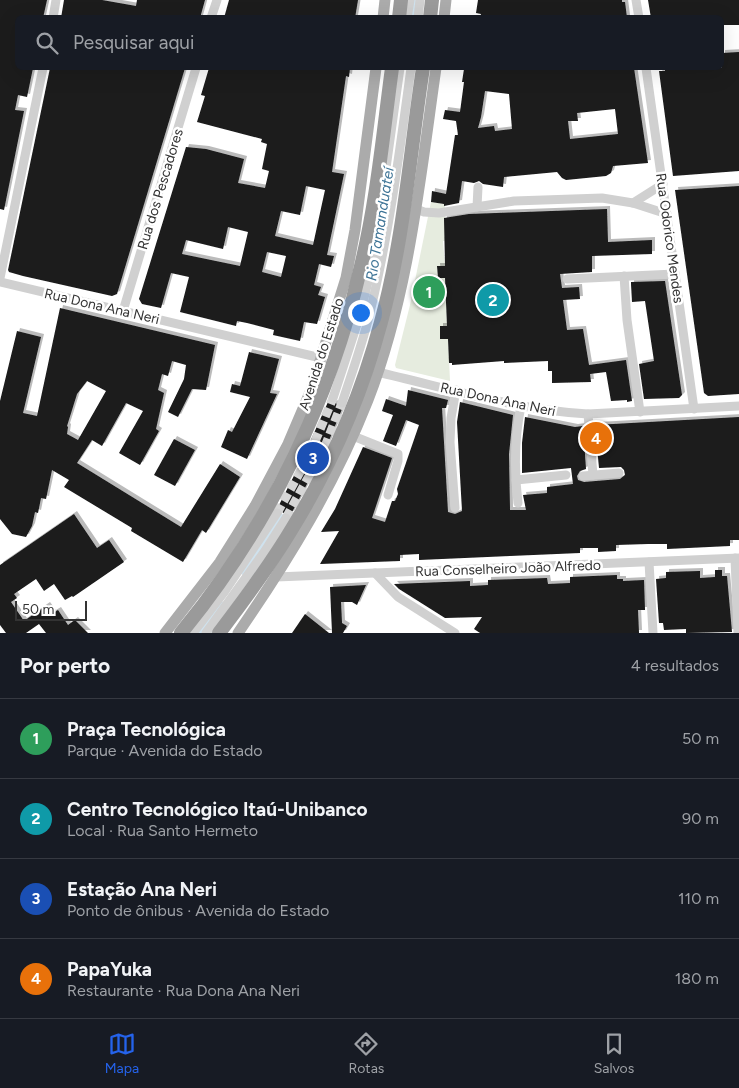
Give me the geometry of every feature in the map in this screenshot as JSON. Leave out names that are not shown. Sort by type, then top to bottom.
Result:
[{"type":"highway","points":[[399,15],[401,0]]},
{"type":"highway","points":[[430,15],[432,0]]},
{"type":"highway","name":"Avenida do Estado","points":[[181,633],[210,598],[262,518],[293,460],[318,404],[344,332],[362,264],[371,217],[392,70]]},
{"type":"highway","points":[[219,633],[270,564],[294,526],[338,441],[371,355],[381,322],[398,244],[423,70]]},
{"type":"main road","points":[[383,15],[385,0]]},
{"type":"main road","points":[[444,15],[446,0]]},
{"type":"main road","name":"Avenida do Estado","points":[[165,633],[220,562],[255,506],[288,444],[311,390],[346,278],[355,230],[376,70]]},
{"type":"main road","points":[[238,633],[310,522],[341,463],[377,372],[396,308],[407,261],[436,70]]},
{"type":"street","points":[[54,15],[56,0]]},
{"type":"street","points":[[212,15],[217,0]]},
{"type":"street","points":[[408,15],[410,0]]},
{"type":"street","points":[[418,15],[420,0]]},
{"type":"street","points":[[636,0],[638,15]]},
{"type":"street","points":[[0,278],[43,70]]},
{"type":"street","name":"Rua dos Pescadores","points":[[123,311],[195,70]]},
{"type":"street","points":[[333,398],[360,315],[373,261],[400,70]]},
{"type":"street","points":[[342,403],[371,310],[381,262],[411,70]]},
{"type":"street","name":"Rua Odorico Mendes","points":[[646,70],[694,409]]},
{"type":"street","points":[[634,203],[663,184]]},
{"type":"street","points":[[477,207],[478,187]]},
{"type":"street","points":[[416,209],[424,212],[439,213],[514,202],[596,198],[634,203],[667,214]]},
{"type":"street","points":[[568,280],[676,274]]},
{"type":"street","points":[[624,276],[627,320],[640,412]]},
{"type":"street","name":"Rua Dona Ana Neri","points":[[0,282],[321,358]]},
{"type":"street","name":"Rua Dona Ana Neri","points":[[377,372],[548,411],[588,414],[739,406]]},
{"type":"street","points":[[455,508],[450,442],[451,418],[456,390]]},
{"type":"street","points":[[518,503],[515,440],[521,406]]},
{"type":"street","points":[[588,414],[593,475]]},
{"type":"street","points":[[353,436],[398,454],[398,461],[388,495]]},
{"type":"street","points":[[583,476],[619,473]]},
{"type":"street","points":[[516,480],[566,475]]},
{"type":"street","points":[[192,633],[225,592],[277,513]]},
{"type":"street","points":[[206,633],[265,551],[286,518]]},
{"type":"street","points":[[737,558],[738,633]]},
{"type":"street","name":"Rua Conselheiro João Alfredo","points":[[276,577],[737,558]]},
{"type":"street","points":[[649,562],[653,633]]},
{"type":"street","points":[[374,573],[398,597],[456,633]]},
{"type":"shaded area","points":[[431,202],[445,204],[445,241],[443,241],[445,266],[437,266],[438,278],[445,278],[447,326],[440,339],[448,339],[450,381],[396,368],[395,365],[410,305]]},
{"type":"building","points":[[0,0],[47,0],[44,15],[15,15],[15,70],[33,70],[27,97],[18,95],[15,110],[24,111],[4,210],[0,209]]},
{"type":"building","points":[[64,0],[102,0],[136,6],[137,0],[205,0],[201,15],[62,15]]},
{"type":"building","points":[[229,0],[358,0],[356,15],[225,15]]},
{"type":"building","points":[[478,0],[622,0],[622,2],[625,2],[627,15],[481,15],[476,13]]},
{"type":"building","points":[[648,0],[739,0],[739,25],[724,25],[724,15],[650,15]]},
{"type":"building","points":[[739,52],[739,171],[673,176],[659,71],[724,70],[724,53]]},
{"type":"building","points":[[50,70],[184,70],[117,294],[112,296],[23,276],[8,270]]},
{"type":"building","points":[[208,70],[350,70],[349,77],[346,76],[332,172],[344,174],[327,255],[334,256],[331,267],[319,264],[314,285],[321,287],[318,295],[325,297],[317,324],[304,322],[300,341],[273,335],[274,330],[247,323],[237,321],[236,326],[180,312],[189,277],[171,273],[161,308],[142,304],[139,299],[186,147],[206,149],[244,159],[238,183],[265,188],[269,171],[262,169],[267,144],[261,142],[262,139],[197,122],[205,96],[201,95]],"holes":[[[306,186],[325,190],[313,245],[275,236],[281,211],[300,215]],[[228,227],[248,232],[240,266],[182,254],[186,240],[223,249]],[[267,252],[286,256],[281,277],[262,272]]]},
{"type":"building","points":[[464,70],[634,70],[648,163],[613,166],[611,173],[606,176],[566,180],[557,172],[504,177],[503,187],[483,184],[479,181],[474,183],[462,181],[459,203],[444,206],[444,204],[431,202],[432,191],[446,194],[455,135],[458,135],[456,121],[443,119],[445,110],[460,112],[464,82],[462,82]],"holes":[[[485,91],[509,94],[512,129],[495,131],[494,126],[478,128]],[[615,109],[618,134],[570,139],[568,121],[578,121],[577,113]]]},
{"type":"building","points":[[739,186],[739,394],[708,396],[704,393],[675,190]]},
{"type":"building","points":[[607,209],[608,242],[652,240],[652,254],[592,256],[592,272],[560,274],[562,288],[579,287],[580,299],[563,300],[567,330],[583,329],[589,365],[626,360],[632,401],[611,401],[606,372],[590,374],[591,382],[552,383],[552,371],[548,371],[548,361],[504,363],[504,361],[452,365],[452,363],[449,363],[448,339],[440,339],[440,326],[447,326],[445,278],[438,278],[437,266],[445,266],[444,218],[469,214]]},
{"type":"building","points":[[665,281],[682,395],[679,398],[644,399],[639,364],[654,361],[645,301],[632,302],[631,282]]},
{"type":"building","points":[[60,308],[215,345],[206,390],[192,389],[178,417],[168,412],[184,379],[186,365],[172,361],[168,376],[162,374],[158,390],[164,393],[156,429],[159,431],[140,465],[119,453],[143,411],[126,403],[102,446],[92,440],[77,463],[181,527],[220,464],[240,477],[206,533],[202,530],[183,562],[131,531],[132,528],[64,487],[69,480],[52,470],[46,499],[41,498],[38,513],[35,512],[32,526],[26,537],[12,534],[0,519],[0,401],[17,331],[41,337],[23,413],[37,416]],"holes":[[[87,381],[106,391],[78,440],[67,434],[67,426],[77,394]]]},
{"type":"building","points":[[249,352],[279,359],[270,393],[277,394],[247,459],[221,447],[228,430],[232,432],[250,397],[230,392],[232,384],[240,386]]},
{"type":"building","points":[[408,390],[448,400],[446,408],[442,408],[448,512],[455,514],[462,511],[457,422],[460,402],[513,415],[509,454],[510,510],[526,510],[523,495],[547,493],[547,487],[573,484],[571,468],[522,473],[522,443],[525,417],[575,427],[583,426],[586,469],[580,471],[577,476],[578,480],[584,482],[620,479],[625,475],[621,467],[599,468],[595,425],[739,417],[739,540],[730,540],[730,546],[667,549],[667,544],[616,545],[616,551],[598,552],[598,548],[580,548],[580,553],[419,560],[419,554],[400,555],[400,561],[320,564],[339,531],[321,532],[335,509],[363,447],[392,458],[372,518],[385,522],[392,501],[395,501],[398,494],[397,489],[419,425],[406,420],[396,446],[383,441],[393,415],[382,411],[386,399],[406,406]]},
{"type":"building","points":[[328,402],[336,403],[342,409],[325,450],[291,514],[283,513],[281,508],[278,507]]},
{"type":"building","points":[[174,439],[195,450],[175,486],[154,475]]},
{"type":"building","points":[[74,514],[97,548],[109,540],[124,562],[73,597],[65,600],[54,584],[44,591],[36,579],[14,594],[17,598],[11,602],[24,621],[47,605],[53,613],[58,610],[68,625],[75,620],[88,633],[46,633],[39,624],[26,633],[6,633],[0,625],[0,565]]},
{"type":"building","points":[[715,570],[722,570],[722,576],[727,576],[732,632],[686,633],[686,629],[664,630],[663,623],[659,623],[656,579],[666,578],[666,572],[700,571],[700,578],[715,577]]},
{"type":"building","points":[[617,575],[617,579],[623,579],[623,581],[644,580],[645,610],[638,610],[639,633],[480,633],[474,629],[482,617],[445,618],[394,584],[470,581],[470,586],[488,585],[488,580],[547,578],[548,584],[570,583],[570,577]]},
{"type":"building","points":[[366,585],[357,605],[352,602],[341,602],[342,623],[347,626],[343,633],[332,633],[330,587]]},
{"type":"building","points":[[305,614],[329,633],[292,633]]},
{"type":"waterway","name":"Rio Tamanduateí","points":[[412,15],[414,0]]},
{"type":"waterway","name":"Rio Tamanduateí","points":[[249,569],[277,521]]},
{"type":"waterway","name":"Rio Tamanduateí","points":[[200,633],[219,610]]},
{"type":"tunnel","points":[[277,513],[309,456],[333,398]]},
{"type":"tunnel","points":[[286,518],[324,449],[342,403]]},
{"type":"place","name":"Praça Tecnológica","points":[[429,292]]},
{"type":"place","name":"Centro Tecnológico Itaú-Unibanco","points":[[493,300]]},
{"type":"place","name":"PapaYuka","points":[[596,438]]},
{"type":"place","name":"Estação Ana Neri","points":[[313,458]]}]
